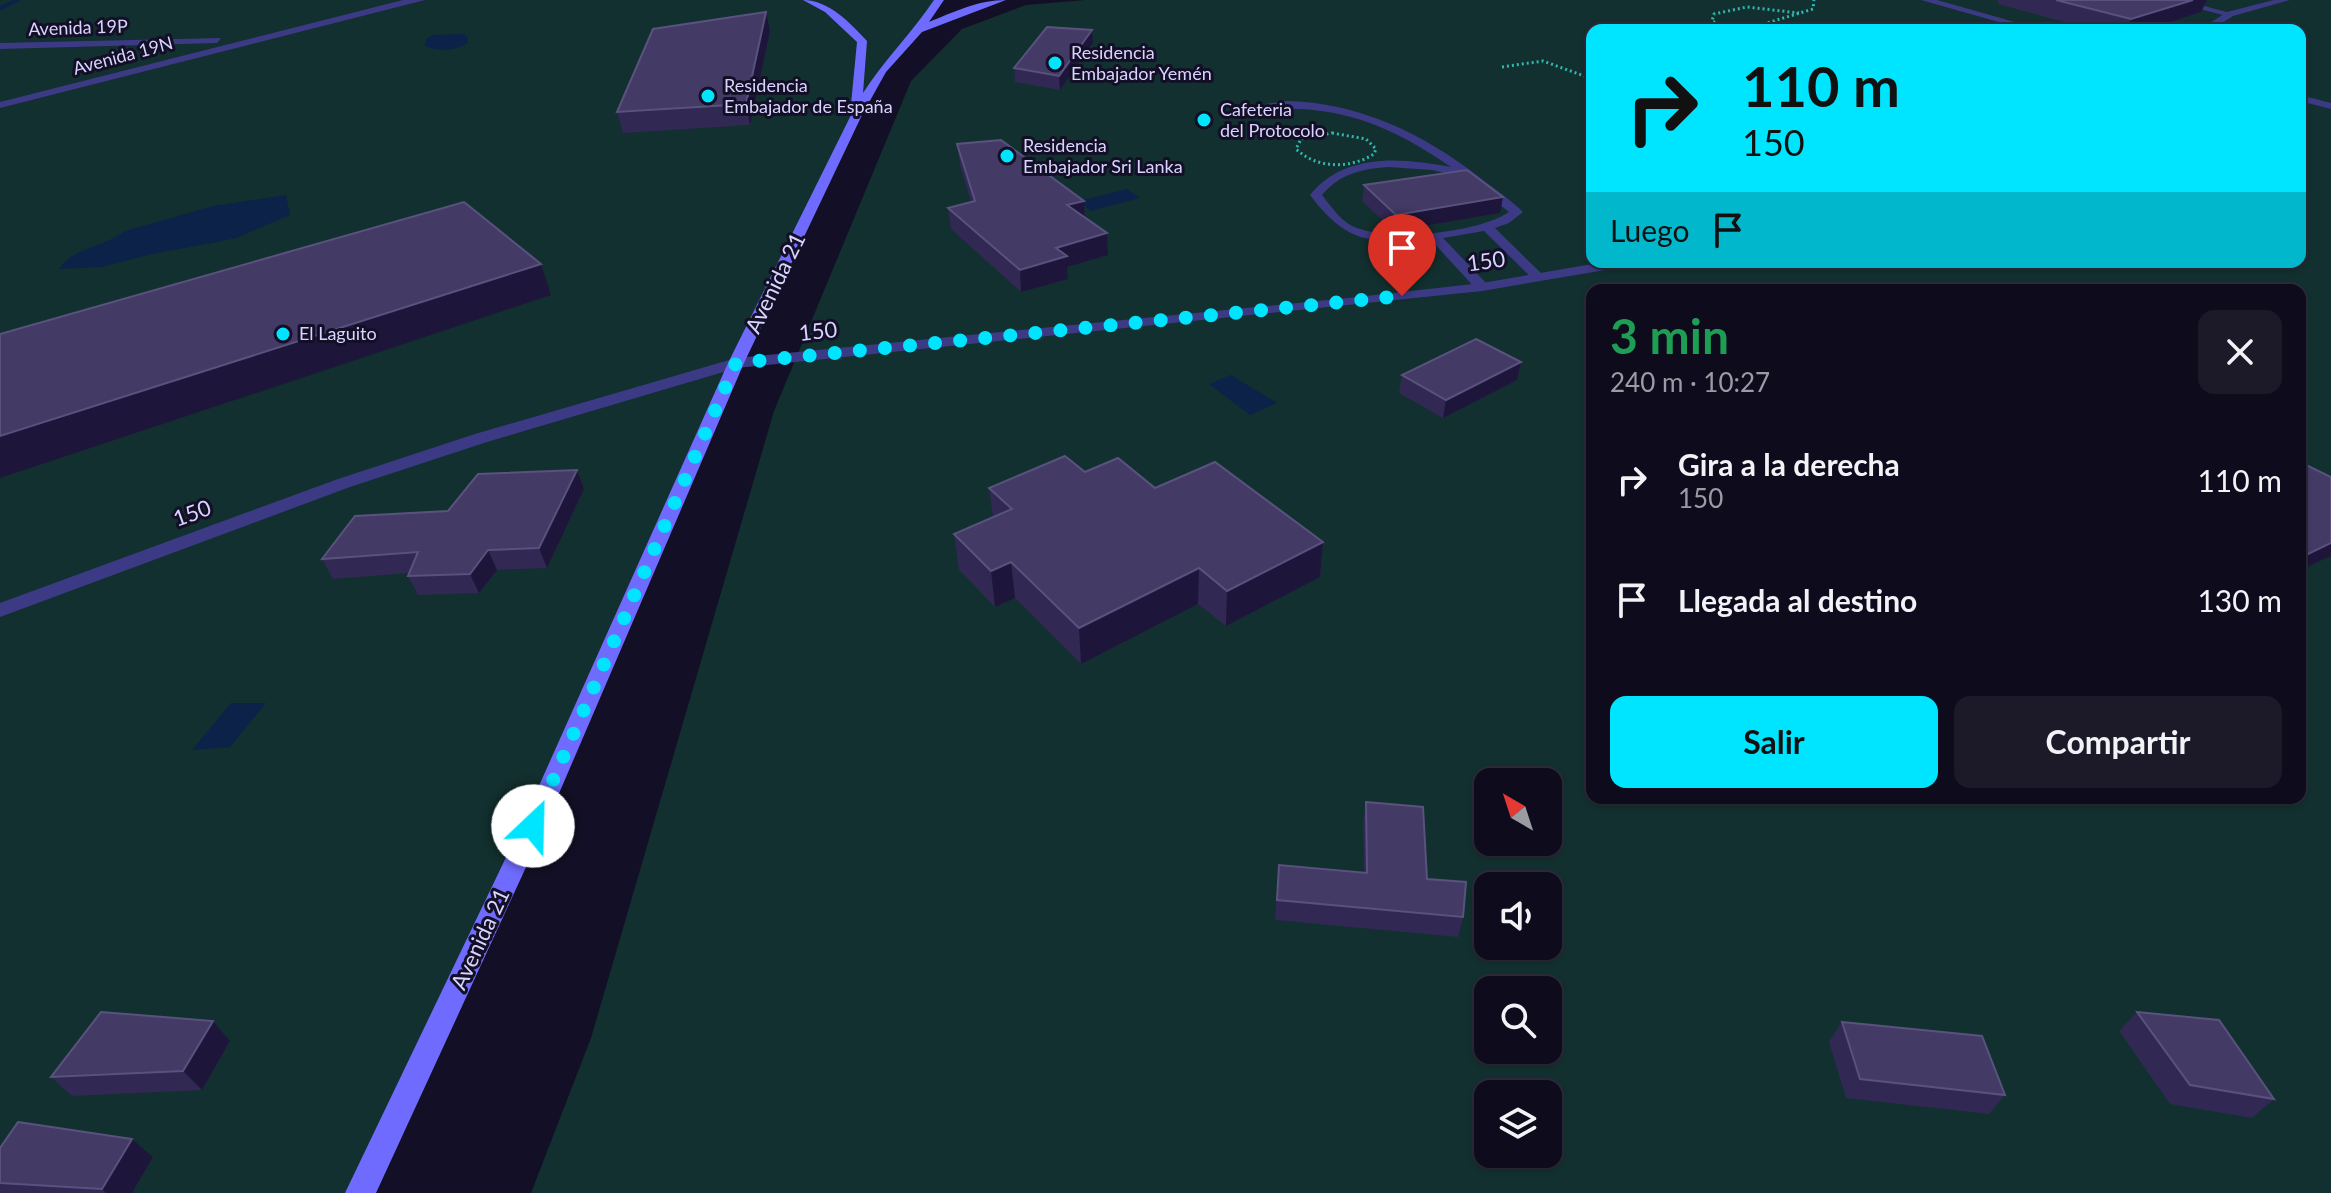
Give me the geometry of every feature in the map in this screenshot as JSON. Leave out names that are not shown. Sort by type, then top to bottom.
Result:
[{"type":"main road","points":[[808,0],[828,10],[862,41],[856,115]]},
{"type":"main road","name":"Avenida 21","points":[[360,1193],[533,826],[736,363],[856,115],[882,71],[919,30],[939,0]]},
{"type":"main road","points":[[919,30],[969,9],[1001,0]]},
{"type":"street","points":[[377,7],[396,0]]},
{"type":"street","points":[[253,39],[377,7],[420,0]]},
{"type":"street","points":[[1926,0],[2016,24]]},
{"type":"street","points":[[2214,24],[2230,14],[2285,0]]},
{"type":"street","name":"Avenida 19P","points":[[0,46],[253,39]]},
{"type":"street","name":"Avenida 19N","points":[[0,105],[253,39]]},
{"type":"street","points":[[2306,100],[2331,106]]},
{"type":"street","name":"150","points":[[0,610],[385,470],[481,438],[736,363],[1482,287],[1596,268]]},
{"type":"lane","points":[[2171,0],[2230,14]]},
{"type":"lane","points":[[1238,109],[1292,103],[1372,118],[1411,136],[1471,176],[1517,212],[1508,222],[1488,228],[1433,235],[1392,239],[1354,231],[1340,224],[1316,195],[1323,184],[1335,177],[1387,158],[1471,176]]},
{"type":"lane","points":[[1401,145],[1411,136]]},
{"type":"lane","points":[[1488,228],[1540,278]]},
{"type":"lane","points":[[1433,235],[1482,287]]},
{"type":"path","points":[[1764,24],[1813,9],[1814,0]]},
{"type":"path","points":[[1717,24],[1712,21],[1714,14],[1747,7],[1768,7],[1799,13]]},
{"type":"path","points":[[1772,21],[1781,24]]},
{"type":"path","points":[[1502,67],[1543,61],[1586,76]]},
{"type":"green space","name":"El Laguito","points":[[0,0],[939,0],[882,71],[856,115],[360,1193],[0,1193]]},
{"type":"green space","points":[[1085,0],[2331,0],[2331,1193],[531,1193],[591,1038],[774,411],[911,81],[962,29],[1026,5]]},
{"type":"water","points":[[463,34],[468,37],[468,43],[457,48],[441,50],[425,46],[426,39],[433,35]]},
{"type":"water","points":[[1127,189],[1140,198],[1091,211],[1079,201]]},
{"type":"water","points":[[286,195],[290,215],[236,238],[101,267],[59,269],[72,256],[125,231],[213,206]]},
{"type":"water","points":[[1231,375],[1277,403],[1250,415],[1209,384]]},
{"type":"water","points":[[231,703],[266,703],[230,747],[192,750]]},
{"type":"building","points":[[2056,0],[2193,0],[2131,19]]},
{"type":"building","points":[[766,12],[746,104],[617,112],[653,29]]},
{"type":"building","points":[[1047,27],[1092,30],[1059,76],[1014,68]]},
{"type":"building","points":[[1001,140],[1084,201],[1067,205],[1107,233],[1056,248],[1067,256],[1020,270],[948,208],[975,201],[957,144]]},
{"type":"building","points":[[1467,170],[1503,197],[1396,215],[1364,185]]},
{"type":"building","points":[[464,202],[541,264],[0,436],[0,334]]},
{"type":"building","points":[[1476,339],[1521,362],[1446,400],[1402,375]]},
{"type":"building","points":[[1065,456],[1085,472],[1118,458],[1155,488],[1215,462],[1323,542],[1227,591],[1199,568],[1079,628],[1011,562],[991,571],[954,534],[1012,509],[989,488]]},
{"type":"building","points":[[2306,465],[2331,477],[2331,543],[2306,555]]},
{"type":"building","points":[[577,470],[539,548],[488,550],[470,574],[408,576],[418,552],[322,559],[355,516],[448,511],[478,474]]},
{"type":"building","points":[[1366,802],[1423,807],[1427,879],[1466,882],[1463,917],[1277,900],[1279,865],[1367,873]]},
{"type":"building","points":[[101,1012],[213,1021],[183,1071],[51,1077]]},
{"type":"building","points":[[2137,1012],[2219,1020],[2274,1099],[2190,1085]]},
{"type":"building","points":[[1842,1022],[1982,1036],[2005,1095],[1860,1079]]},
{"type":"building","points":[[18,1122],[132,1139],[102,1189],[0,1183],[0,1148]]},
{"type":"waterway","points":[[0,9],[18,0]]},
{"type":"place","name":"Residencia Embajador Yemén","points":[[1055,63]]},
{"type":"place","name":"Residencia Embajador de España","points":[[708,96]]},
{"type":"place","name":"Cafeteria del Protocolo","points":[[1204,120]]},
{"type":"place","name":"Residencia Embajador Sri Lanka","points":[[1007,156]]},
{"type":"place","name":"El Laguito","points":[[283,334]]},
{"type":"route","points":[[533,826],[736,363],[1402,296]]}]
